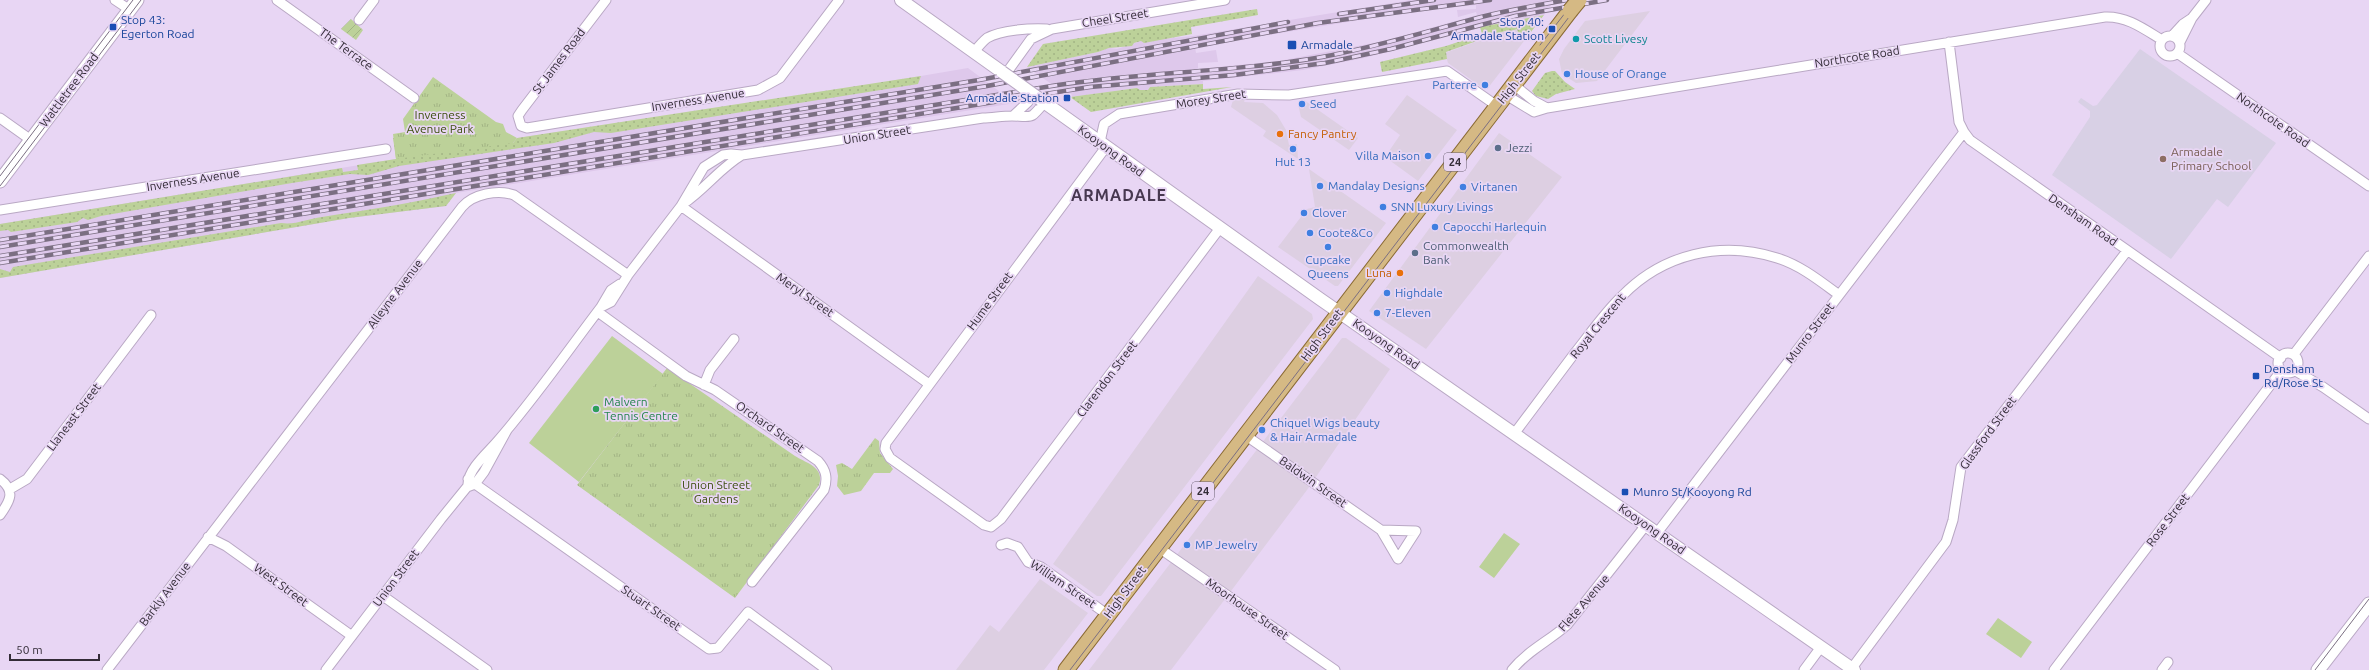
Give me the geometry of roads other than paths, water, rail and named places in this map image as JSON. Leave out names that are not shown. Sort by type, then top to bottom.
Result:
[{"type":"main road","name":"Wattletree Road","points":[[0,181],[134,5]]},
{"type":"main road","name":"High Street","points":[[1066,670],[1574,5]]},
{"type":"main road","points":[[2318,670],[2369,604]]},
{"type":"street","points":[[116,0],[134,5]]},
{"type":"street","name":"The Terrace","points":[[277,0],[414,98]]},
{"type":"street","points":[[359,20],[374,0]]},
{"type":"street","name":"St James Road","points":[[519,123],[518,116],[522,110],[606,0]]},
{"type":"street","name":"Inverness Avenue","points":[[519,123],[527,128],[762,88],[780,78],[839,0]]},
{"type":"street","name":"Kooyong Road","points":[[901,0],[974,52],[1005,72],[1103,145],[1339,312],[1853,669]]},
{"type":"street","name":"Cheel Street","points":[[974,52],[983,41],[993,35],[1031,28],[1052,29],[1225,0]]},
{"type":"street","points":[[2192,18],[2183,24],[2172,36],[2162,40],[2161,47],[2164,54],[2171,56],[2178,53],[2180,42],[2192,18],[2206,0]]},
{"type":"street","name":"Northcote Road","points":[[1506,95],[1534,112],[1547,108],[1949,42],[2112,17],[2130,21],[2162,40]]},
{"type":"street","name":"Cheel Street","points":[[1005,72],[1031,39],[1052,29]]},
{"type":"street","points":[[2172,36],[2180,42]]},
{"type":"street","name":"Densham Road","points":[[1949,42],[1957,112],[1964,132],[1989,155],[2281,358]]},
{"type":"street","name":"Northcote Road","points":[[2178,53],[2369,186]]},
{"type":"street","name":"Morey Street","points":[[1103,145],[1104,124],[1119,114],[1238,94],[1289,96],[1446,71],[1506,95]]},
{"type":"street","points":[[1506,95],[1534,101],[1547,108]]},
{"type":"street","name":"Union Street","points":[[326,670],[470,483],[507,430],[599,310],[611,290],[626,278],[681,206],[701,171],[708,163],[722,155],[742,155],[983,118],[1013,116],[1029,117],[1036,113],[1043,101]]},
{"type":"street","points":[[1013,116],[1028,102]]},
{"type":"street","points":[[0,118],[31,140]]},
{"type":"street","name":"Munro Street","points":[[1657,533],[1964,132]]},
{"type":"street","name":"Hume Street","points":[[890,458],[885,449],[889,438],[1103,145]]},
{"type":"street","name":"Inverness Avenue","points":[[0,210],[386,149]]},
{"type":"street","name":"Union Street","points":[[681,206],[703,190],[730,162],[742,155]]},
{"type":"street","name":"Alleyne Avenue","points":[[208,537],[470,199],[504,192],[514,195],[626,278]]},
{"type":"street","name":"Meryl Street","points":[[681,206],[929,384]]},
{"type":"street","name":"Clarendon Street","points":[[890,458],[984,526],[991,527],[1001,519],[1220,228]]},
{"type":"street","name":"Royal Crescent","points":[[1514,434],[1605,313],[1641,278],[1673,261],[1710,250],[1731,249],[1758,253],[1792,264],[1839,295]]},
{"type":"street","name":"Glassford Street","points":[[1853,669],[1946,542],[1953,520],[1959,473],[1966,460],[2127,251]]},
{"type":"street","points":[[2294,354],[2369,256]]},
{"type":"street","name":"Orchard Street","points":[[599,310],[686,376],[742,408],[818,461],[827,475],[824,490],[752,582]]},
{"type":"street","name":"Llaneast Street","points":[[10,489],[27,479],[151,315]]},
{"type":"street","points":[[704,385],[710,370],[734,339]]},
{"type":"street","points":[[2287,353],[2294,354],[2298,361],[2294,370],[2286,373],[2281,371],[2278,364],[2281,358],[2287,353]]},
{"type":"street","points":[[2294,370],[2323,387],[2369,419]]},
{"type":"street","name":"Rose Street","points":[[2054,670],[2281,371]]},
{"type":"street","name":"Baldwin Street","points":[[1246,435],[1380,530]]},
{"type":"street","points":[[0,479],[10,489],[11,498],[0,515]]},
{"type":"street","name":"Stuart Street","points":[[470,483],[710,649],[718,648],[748,612],[827,670]]},
{"type":"street","name":"Flete Avenue","points":[[1512,670],[1527,654],[1551,639],[1567,625],[1646,526]]},
{"type":"street","name":"West Street","points":[[208,537],[226,546],[352,636]]},
{"type":"street","name":"Barkly Avenue","points":[[107,670],[208,537]]},
{"type":"street","name":"William Street","points":[[1001,545],[1007,543],[1018,547],[1028,562],[1041,567],[1108,615]]},
{"type":"street","name":"Moorhouse Street","points":[[1159,548],[1335,670]]},
{"type":"street","points":[[383,596],[487,670]]},
{"type":"street","points":[[1804,670],[1821,647]]},
{"type":"street","points":[[2162,670],[2168,662]]},
{"type":"tram line","points":[[0,176],[133,0]]},
{"type":"tram line","points":[[0,186],[141,0]]},
{"type":"tram line","points":[[1070,670],[1582,0]]},
{"type":"tram line","points":[[1540,45],[1573,3]]},
{"type":"tram line","points":[[2315,670],[2369,599]]},
{"type":"railway","points":[[1339,14],[1434,0]]},
{"type":"railway","points":[[0,247],[987,86],[1318,23],[1490,0]]},
{"type":"railway","points":[[0,256],[1058,85],[1124,77],[1256,66],[1322,57],[1382,44],[1492,14],[1567,0]]},
{"type":"railway","points":[[0,263],[1090,87],[1234,75],[1325,63],[1391,49],[1515,16],[1607,0]]},
{"type":"railway","points":[[0,240],[979,80],[1288,22]]},
{"type":"place","name":"Stop 43: Egerton Road","points":[[113,27]]},
{"type":"place","name":"Stop 40: Armadale Station","points":[[1552,29]]},
{"type":"place","name":"Scott Livesy","points":[[1576,39]]},
{"type":"place","name":"Armadale","points":[[1292,45]]},
{"type":"place","name":"House of Orange","points":[[1567,74]]},
{"type":"place","name":"Parterre","points":[[1485,85]]},
{"type":"place","name":"Armadale Station","points":[[1067,98]]},
{"type":"place","name":"Seed","points":[[1302,104]]},
{"type":"place","name":"Fancy Pantry","points":[[1280,134]]},
{"type":"place","name":"Jezzi","points":[[1498,148]]},
{"type":"place","name":"Hut 13","points":[[1293,149]]},
{"type":"place","name":"Villa Maison","points":[[1428,156]]},
{"type":"place","name":"Armadale Primary School","points":[[2163,159]]},
{"type":"place","name":"Mandalay Designs","points":[[1320,186]]},
{"type":"place","name":"Virtanen","points":[[1463,187]]},
{"type":"place","name":"SNN Luxury Livings","points":[[1383,207]]},
{"type":"place","name":"Clover","points":[[1304,213]]},
{"type":"place","name":"Capocchi Harlequin","points":[[1435,227]]},
{"type":"place","name":"Coote&Co","points":[[1310,233]]},
{"type":"place","name":"Cupcake Queens","points":[[1328,247]]},
{"type":"place","name":"Commonwealth Bank","points":[[1415,253]]},
{"type":"place","name":"Luna","points":[[1400,273]]},
{"type":"place","name":"Highdale","points":[[1387,293]]},
{"type":"place","name":"7-Eleven","points":[[1377,313]]},
{"type":"place","name":"Densham Rd/Rose St","points":[[2256,376]]},
{"type":"place","name":"Malvern Tennis Centre","points":[[596,409]]},
{"type":"place","name":"Chiquel Wigs beauty & Hair Armadale","points":[[1262,430]]},
{"type":"place","name":"Munro St/Kooyong Rd","points":[[1625,492]]},
{"type":"place","name":"MP Jewelry","points":[[1187,545]]},
{"type":"district","name":"ARMADALE","points":[[1119,195]]},
{"type":"park label","name":"Inverness Avenue Park","points":[[440,122]]},
{"type":"park label","name":"Union Street Gardens","points":[[716,492]]}]
